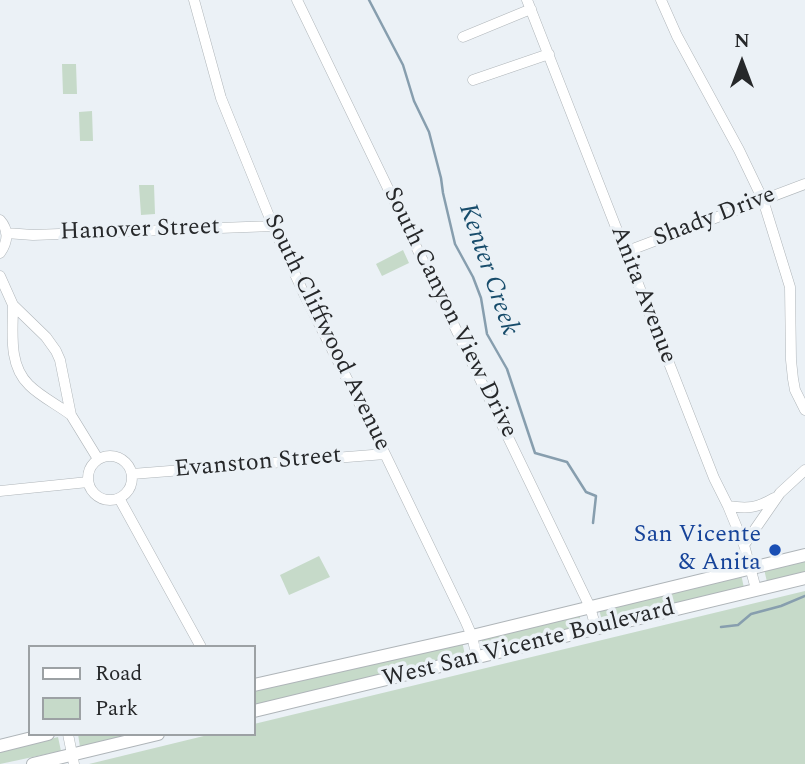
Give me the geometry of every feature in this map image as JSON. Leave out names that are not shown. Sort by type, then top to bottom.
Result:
[{"type":"main road","name":"West San Vicente Boulevard","points":[[256,685],[472,636],[805,555]]},
{"type":"main road","name":"West San Vicente Boulevard","points":[[256,711],[805,578]]},
{"type":"main road","points":[[0,746],[40,736]]},
{"type":"main road","points":[[33,764],[73,760],[151,736]]},
{"type":"street","name":"South Cliffwood Avenue","points":[[194,0],[222,98],[273,226],[472,636],[477,658]]},
{"type":"street","name":"South Canyon View Drive","points":[[297,0],[590,607],[596,628]]},
{"type":"street","points":[[661,0],[677,36],[763,200],[790,287],[793,379],[795,390],[805,410]]},
{"type":"street","points":[[463,37],[529,4]]},
{"type":"street","name":"Anita Avenue","points":[[529,4],[714,478],[744,545],[756,589]]},
{"type":"street","points":[[473,80],[549,54]]},
{"type":"street","name":"Shady Drive","points":[[625,252],[805,184]]},
{"type":"street","points":[[0,220],[6,233],[6,244],[0,253]]},
{"type":"street","name":"Hanover Street","points":[[6,233],[33,235],[273,226]]},
{"type":"street","points":[[0,276],[13,305],[57,351],[71,415],[98,459]]},
{"type":"street","points":[[13,305],[13,351],[21,375],[30,386],[71,415]]},
{"type":"street","name":"Evanston Street","points":[[132,474],[385,454]]},
{"type":"street","points":[[105,456],[119,458],[132,474],[130,488],[120,498],[99,498],[88,482],[89,469],[105,456]]},
{"type":"street","points":[[728,506],[745,509],[769,501],[805,470]]},
{"type":"street","points":[[0,491],[88,482]]},
{"type":"street","points":[[744,545],[780,493]]},
{"type":"street","points":[[120,498],[200,645]]},
{"type":"street","points":[[68,736],[73,760]]},
{"type":"green space","points":[[62,64],[76,64],[77,94],[63,94]]},
{"type":"green space","points":[[92,111],[93,141],[80,141],[79,112]]},
{"type":"green space","points":[[139,185],[154,185],[155,214],[141,215]]},
{"type":"green space","points":[[403,250],[409,263],[382,276],[376,264]]},
{"type":"green space","points":[[319,556],[330,577],[289,595],[280,575]]},
{"type":"green space","points":[[805,559],[805,573],[767,582],[764,569]]},
{"type":"green space","points":[[741,574],[744,588],[602,621],[599,609]]},
{"type":"green space","points":[[805,591],[805,764],[89,764],[204,736],[256,736],[256,724]]},
{"type":"green space","points":[[579,613],[582,627],[484,650],[481,637]]},
{"type":"green space","points":[[462,641],[465,655],[256,705],[256,690]]},
{"type":"green space","points":[[78,736],[124,736],[80,747]]},
{"type":"green space","points":[[58,737],[61,751],[0,764],[0,752]]},
{"type":"waterway","name":"Kenter Creek","points":[[369,0],[403,65],[414,101],[429,132],[455,244],[473,277],[481,298],[487,334],[507,369],[535,453],[567,462],[586,492],[596,496],[593,523]]},
{"type":"waterway","name":"Kenter Creek","points":[[721,627],[738,625],[751,614],[805,596]]},
{"type":"place","name":"San Vicente & Anita","points":[[775,550]]}]
